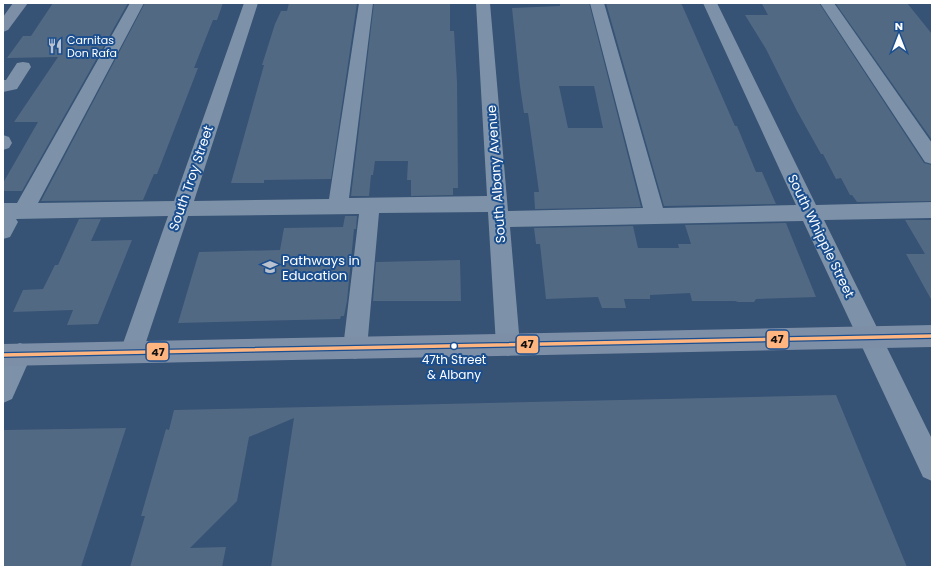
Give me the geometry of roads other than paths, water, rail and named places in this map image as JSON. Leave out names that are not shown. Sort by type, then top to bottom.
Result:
[{"type":"main road","points":[[3,27],[21,3]]},
{"type":"main road","points":[[11,355],[932,336]]},
{"type":"street","points":[[23,211],[137,3]]},
{"type":"street","name":"South Troy Street","points":[[132,352],[251,3]]},
{"type":"street","points":[[338,206],[366,3]]},
{"type":"street","name":"South Albany Avenue","points":[[483,3],[508,345]]},
{"type":"street","points":[[597,3],[655,216]]},
{"type":"street","name":"South Whipple Street","points":[[710,3],[932,468]]},
{"type":"street","points":[[827,3],[932,157]]},
{"type":"street","points":[[3,86],[11,86],[23,67]]},
{"type":"street","points":[[3,211],[370,206],[655,216],[932,210]]},
{"type":"street","points":[[355,348],[370,206]]},
{"type":"street","points":[[3,222],[8,222],[3,231]]},
{"type":"street","points":[[3,391],[11,355]]},
{"type":"place","name":"Carnitas Don Rafa","points":[[55,46]]},
{"type":"place","name":"Pathways in Education","points":[[270,267]]},
{"type":"place","name":"47th Street & Albany","points":[[454,346]]}]
